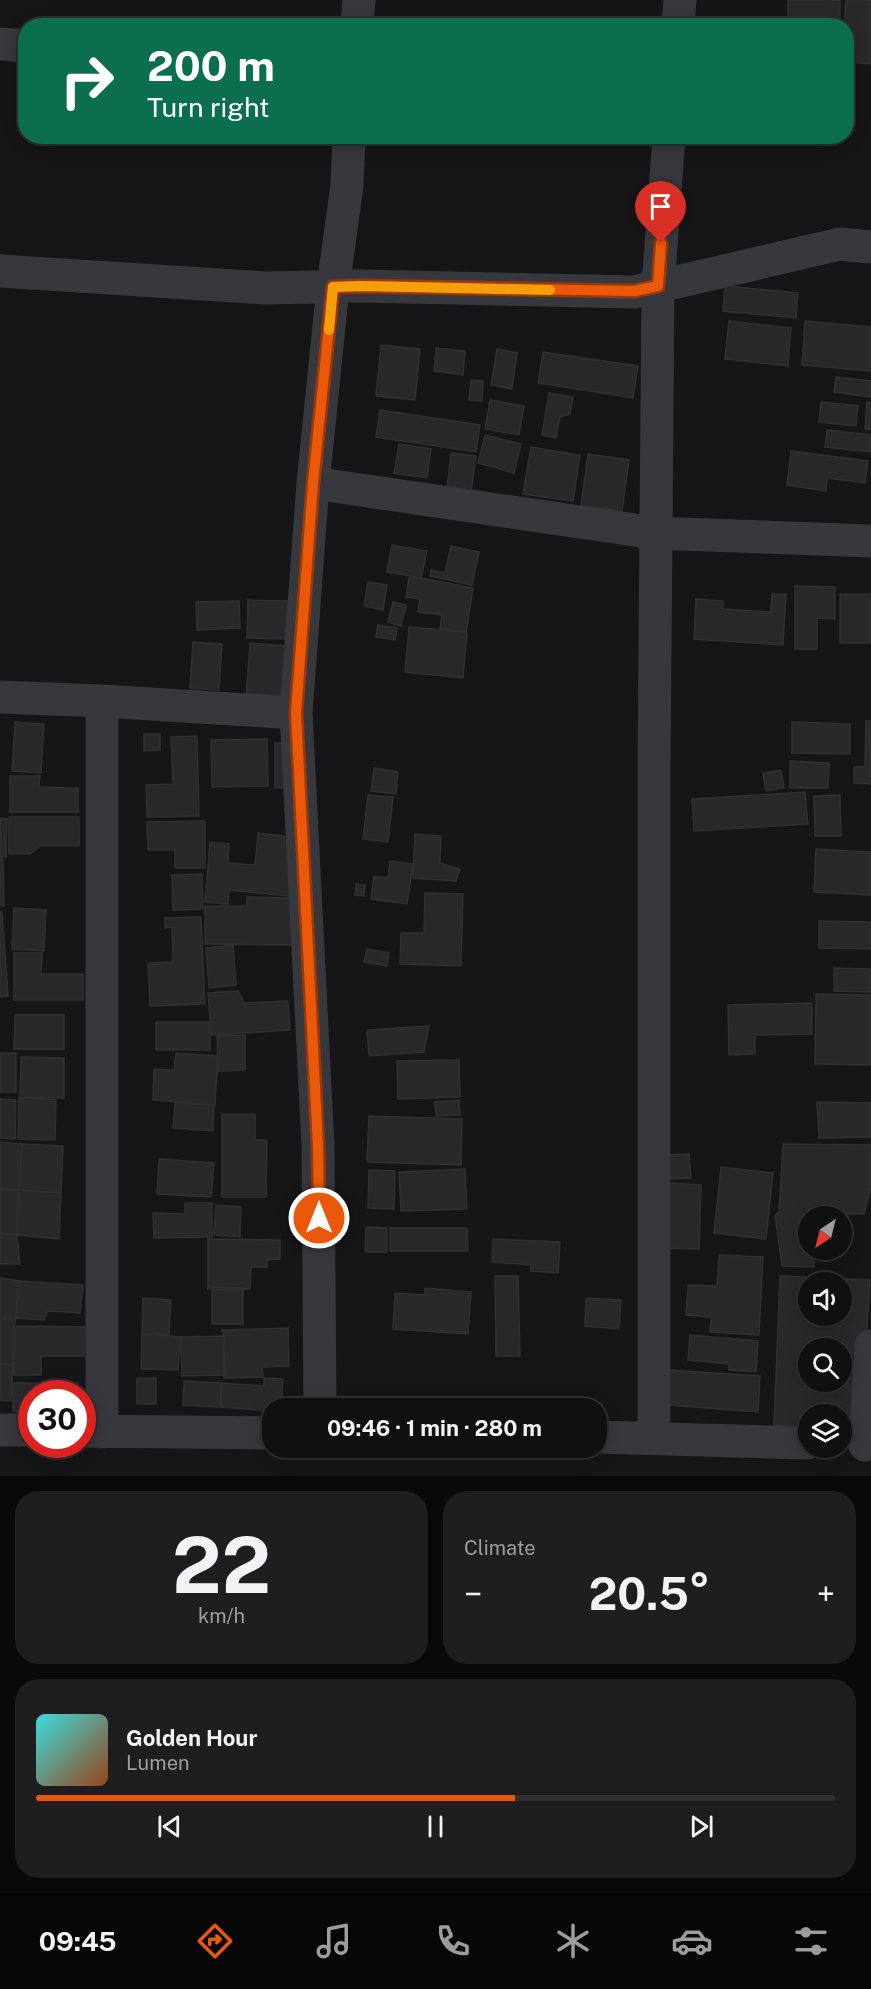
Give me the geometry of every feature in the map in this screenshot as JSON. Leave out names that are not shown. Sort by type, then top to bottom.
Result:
[{"type":"street","points":[[358,18],[359,0]]},
{"type":"street","points":[[679,18],[680,0]]},
{"type":"street","points":[[0,44],[18,45]]},
{"type":"street","points":[[320,1398],[318,1146],[296,713],[313,483],[333,287],[347,185],[349,144]]},
{"type":"street","points":[[654,1437],[655,533],[658,286],[668,144]]},
{"type":"street","points":[[0,271],[266,288],[362,286],[634,291],[840,244],[871,247]]},
{"type":"street","points":[[313,483],[655,533],[871,540]]},
{"type":"street","points":[[0,697],[296,713]]},
{"type":"street","points":[[93,1380],[102,701]]},
{"type":"street","points":[[859,1445],[871,1346]]},
{"type":"street","points":[[0,1430],[18,1431]]},
{"type":"street","points":[[96,1431],[262,1433]]},
{"type":"street","points":[[607,1437],[798,1443]]},
{"type":"building","points":[[788,0],[840,0],[840,18],[788,18]]},
{"type":"building","points":[[846,0],[871,0],[871,64],[854,63],[854,18],[845,18]]},
{"type":"building","points":[[725,286],[798,293],[796,318],[723,311]]},
{"type":"building","points":[[729,321],[791,328],[788,366],[725,359]]},
{"type":"building","points":[[805,321],[871,327],[871,371],[802,365]]},
{"type":"building","points":[[381,345],[420,349],[415,400],[376,396]]},
{"type":"building","points":[[436,348],[465,351],[463,375],[434,371]]},
{"type":"building","points":[[497,349],[517,353],[512,389],[491,385]]},
{"type":"building","points":[[543,352],[638,366],[633,398],[538,383]]},
{"type":"building","points":[[836,377],[871,381],[871,397],[834,392]]},
{"type":"building","points":[[471,380],[483,381],[482,401],[469,400]]},
{"type":"building","points":[[549,393],[573,397],[570,414],[560,417],[556,438],[542,435]]},
{"type":"building","points":[[490,400],[524,406],[519,435],[485,429]]},
{"type":"building","points":[[821,402],[858,406],[856,426],[819,422]]},
{"type":"building","points":[[867,402],[871,403],[871,430],[865,429]]},
{"type":"building","points":[[380,410],[480,425],[476,452],[376,437]]},
{"type":"building","points":[[827,430],[871,435],[871,452],[825,447]]},
{"type":"building","points":[[485,435],[521,444],[514,473],[478,463]]},
{"type":"building","points":[[399,444],[431,449],[427,478],[394,473]]},
{"type":"building","points":[[531,447],[580,455],[573,501],[523,494]]},
{"type":"building","points":[[791,451],[868,461],[865,483],[827,478],[826,491],[787,485]]},
{"type":"building","points":[[451,453],[476,456],[470,500],[446,497]]},
{"type":"building","points":[[588,454],[629,460],[622,511],[581,506]]},
{"type":"building","points":[[392,545],[427,551],[421,578],[387,572]]},
{"type":"building","points":[[451,546],[479,552],[472,585],[430,576],[431,570],[445,573]]},
{"type":"building","points":[[409,578],[421,578],[473,588],[466,633],[440,629],[442,615],[418,612],[420,599],[406,597]]},
{"type":"building","points":[[368,582],[387,585],[383,610],[364,606]]},
{"type":"building","points":[[795,586],[835,587],[835,619],[817,618],[817,649],[795,649]]},
{"type":"building","points":[[772,594],[786,594],[783,645],[694,639],[696,599],[723,601],[723,609],[771,612]]},
{"type":"building","points":[[840,594],[871,594],[871,643],[840,643]]},
{"type":"building","points":[[248,600],[287,601],[287,639],[247,638]]},
{"type":"building","points":[[239,601],[240,628],[197,630],[196,602]]},
{"type":"building","points":[[393,602],[406,605],[401,626],[388,622]]},
{"type":"building","points":[[378,625],[397,628],[395,640],[376,637]]},
{"type":"building","points":[[409,627],[467,632],[463,678],[405,672]]},
{"type":"building","points":[[193,642],[222,644],[219,690],[190,688]]},
{"type":"building","points":[[250,643],[286,646],[282,700],[246,697]]},
{"type":"building","points":[[866,721],[871,721],[871,784],[854,783],[854,767],[865,767]]},
{"type":"building","points":[[15,722],[44,724],[41,773],[12,771]]},
{"type":"building","points":[[792,722],[850,724],[850,754],[792,753]]},
{"type":"building","points":[[144,734],[160,734],[160,750],[144,751]]},
{"type":"building","points":[[197,736],[199,816],[147,817],[146,785],[173,784],[171,737]]},
{"type":"building","points":[[267,739],[268,786],[212,787],[211,740]]},
{"type":"building","points":[[275,743],[291,743],[292,788],[275,788]]},
{"type":"building","points":[[790,761],[829,763],[828,788],[790,788]]},
{"type":"building","points":[[374,768],[398,772],[396,794],[371,791]]},
{"type":"building","points":[[781,770],[784,788],[766,791],[763,773]]},
{"type":"building","points":[[10,776],[40,776],[39,787],[78,788],[78,812],[10,812]]},
{"type":"building","points":[[805,792],[808,824],[694,831],[692,799]]},
{"type":"building","points":[[368,795],[393,797],[388,842],[363,839]]},
{"type":"building","points":[[840,795],[841,836],[815,836],[814,796]]},
{"type":"building","points":[[9,817],[79,817],[79,846],[40,846],[30,854],[9,854]]},
{"type":"building","points":[[0,818],[7,819],[6,857],[0,857]]},
{"type":"building","points":[[205,821],[205,868],[175,868],[175,850],[148,850],[147,822]]},
{"type":"building","points":[[258,833],[294,837],[289,896],[229,890],[228,904],[205,902],[210,842],[229,844],[228,863],[255,865]]},
{"type":"building","points":[[415,834],[441,836],[440,863],[460,869],[456,881],[413,878]]},
{"type":"building","points":[[816,849],[871,852],[871,895],[814,892]]},
{"type":"building","points":[[0,859],[3,859],[4,906],[0,906]]},
{"type":"building","points":[[390,861],[413,864],[407,904],[371,899],[374,876],[388,878]]},
{"type":"building","points":[[202,874],[203,909],[173,910],[172,875]]},
{"type":"building","points":[[356,884],[365,885],[364,896],[355,895]]},
{"type":"building","points":[[425,893],[463,894],[461,966],[400,964],[401,933],[424,933]]},
{"type":"building","points":[[247,897],[292,898],[292,945],[205,944],[205,906],[247,906]]},
{"type":"building","points":[[14,908],[46,910],[44,951],[12,949]]},
{"type":"building","points":[[0,912],[2,912],[8,996],[0,997]]},
{"type":"building","points":[[201,917],[205,1004],[150,1006],[148,963],[173,962],[172,927],[165,928],[165,918]]},
{"type":"building","points":[[819,921],[871,922],[871,949],[819,948]]},
{"type":"building","points":[[233,945],[236,985],[209,988],[206,948]]},
{"type":"building","points":[[367,949],[389,953],[387,966],[364,962]]},
{"type":"building","points":[[14,953],[42,953],[41,974],[83,974],[83,1000],[14,1000]]},
{"type":"building","points":[[834,968],[871,969],[871,992],[834,991]]},
{"type":"building","points":[[238,991],[244,1003],[288,1001],[290,1030],[211,1035],[208,993]]},
{"type":"building","points":[[816,994],[871,995],[871,1065],[815,1064]]},
{"type":"building","points":[[812,1003],[812,1034],[755,1035],[755,1054],[729,1055],[728,1005]]},
{"type":"building","points":[[15,1015],[64,1015],[64,1049],[14,1049]]},
{"type":"building","points":[[156,1022],[210,1022],[210,1050],[156,1050]]},
{"type":"building","points":[[429,1026],[424,1052],[369,1056],[367,1030]]},
{"type":"building","points":[[245,1035],[245,1070],[218,1071],[217,1036]]},
{"type":"building","points":[[0,1053],[16,1053],[16,1092],[0,1092]]},
{"type":"building","points":[[176,1053],[218,1056],[215,1105],[153,1100],[154,1069],[174,1070]]},
{"type":"building","points":[[21,1057],[64,1058],[64,1098],[20,1097]]},
{"type":"building","points":[[459,1060],[460,1097],[398,1099],[397,1061]]},
{"type":"building","points":[[19,1098],[56,1100],[55,1140],[18,1139]]},
{"type":"building","points":[[0,1099],[16,1100],[15,1139],[0,1138]]},
{"type":"building","points":[[459,1100],[460,1115],[436,1116],[435,1102]]},
{"type":"building","points":[[817,1102],[871,1103],[871,1137],[819,1138]]},
{"type":"building","points":[[175,1103],[214,1105],[213,1131],[173,1128]]},
{"type":"building","points":[[222,1114],[255,1114],[255,1140],[267,1140],[266,1197],[222,1197]]},
{"type":"building","points":[[369,1116],[462,1119],[461,1165],[367,1162]]},
{"type":"building","points":[[0,1142],[22,1144],[19,1190],[0,1189]]},
{"type":"building","points":[[22,1144],[63,1146],[61,1193],[19,1190]]},
{"type":"building","points":[[783,1144],[871,1145],[871,1187],[864,1214],[852,1214],[852,1206],[798,1206],[798,1260],[814,1260],[814,1267],[782,1266],[775,1215],[779,1212]]},
{"type":"building","points":[[689,1154],[691,1178],[668,1179],[666,1155]]},
{"type":"building","points":[[159,1159],[214,1163],[211,1197],[157,1194]]},
{"type":"building","points":[[721,1167],[773,1173],[766,1239],[714,1233]]},
{"type":"building","points":[[465,1169],[467,1209],[401,1211],[399,1172]]},
{"type":"building","points":[[369,1170],[395,1171],[394,1209],[368,1208]]},
{"type":"building","points":[[668,1183],[701,1185],[699,1249],[666,1248]]},
{"type":"building","points":[[0,1189],[19,1190],[17,1235],[0,1233]]},
{"type":"building","points":[[19,1190],[61,1193],[59,1239],[17,1235]]},
{"type":"building","points":[[185,1203],[212,1203],[212,1237],[154,1238],[153,1213],[185,1214]]},
{"type":"building","points":[[216,1205],[241,1207],[240,1237],[214,1235]]},
{"type":"building","points":[[366,1227],[387,1228],[387,1252],[365,1252]]},
{"type":"building","points":[[390,1228],[467,1228],[468,1251],[390,1251]]},
{"type":"building","points":[[0,1233],[17,1235],[20,1264],[0,1264]]},
{"type":"building","points":[[208,1239],[280,1240],[280,1259],[267,1260],[267,1267],[251,1267],[250,1289],[208,1289]]},
{"type":"building","points":[[493,1239],[560,1242],[558,1273],[531,1271],[531,1265],[492,1262]]},
{"type":"building","points":[[719,1255],[763,1257],[759,1335],[710,1332],[711,1317],[686,1315],[688,1285],[717,1286]]},
{"type":"building","points":[[495,1276],[518,1276],[520,1356],[496,1356]]},
{"type":"building","points":[[780,1276],[798,1277],[798,1326],[852,1326],[852,1279],[870,1280],[860,1433],[852,1432],[852,1404],[798,1404],[798,1427],[774,1425]]},
{"type":"building","points":[[0,1278],[19,1281],[16,1318],[0,1318]]},
{"type":"building","points":[[19,1281],[83,1285],[80,1313],[48,1311],[44,1320],[16,1318]]},
{"type":"building","points":[[212,1287],[243,1288],[243,1324],[212,1324]]},
{"type":"building","points":[[425,1288],[471,1292],[468,1334],[393,1329],[395,1293],[425,1295]]},
{"type":"building","points":[[143,1298],[171,1300],[169,1334],[142,1334]]},
{"type":"building","points":[[586,1298],[621,1300],[619,1329],[585,1326]]},
{"type":"building","points":[[16,1318],[13,1365],[0,1364],[0,1319]]},
{"type":"building","points":[[14,1326],[85,1327],[84,1356],[41,1356],[41,1375],[14,1375]]},
{"type":"building","points":[[288,1328],[289,1366],[262,1367],[263,1377],[224,1378],[222,1330]]},
{"type":"building","points":[[142,1334],[181,1337],[178,1370],[141,1369]]},
{"type":"building","points":[[690,1335],[758,1341],[756,1372],[729,1370],[729,1364],[688,1360]]},
{"type":"building","points":[[224,1336],[225,1375],[182,1376],[181,1337]]},
{"type":"building","points":[[0,1364],[13,1365],[11,1401],[0,1400]]},
{"type":"building","points":[[670,1370],[760,1376],[758,1412],[668,1405]]},
{"type":"building","points":[[137,1378],[156,1378],[156,1404],[137,1404]]},
{"type":"building","points":[[264,1378],[283,1379],[282,1398],[262,1398],[262,1410],[220,1407],[222,1383],[264,1386]]},
{"type":"building","points":[[184,1381],[222,1383],[220,1407],[183,1405]]},
{"type":"building","points":[[13,1383],[18,1383],[18,1411],[13,1411]]},
{"type":"slow traffic","points":[[329,330],[333,287],[550,290]]},
{"type":"route","points":[[319,1218],[318,1146],[296,713],[313,483],[333,287],[634,291],[658,286],[661,243]]}]
